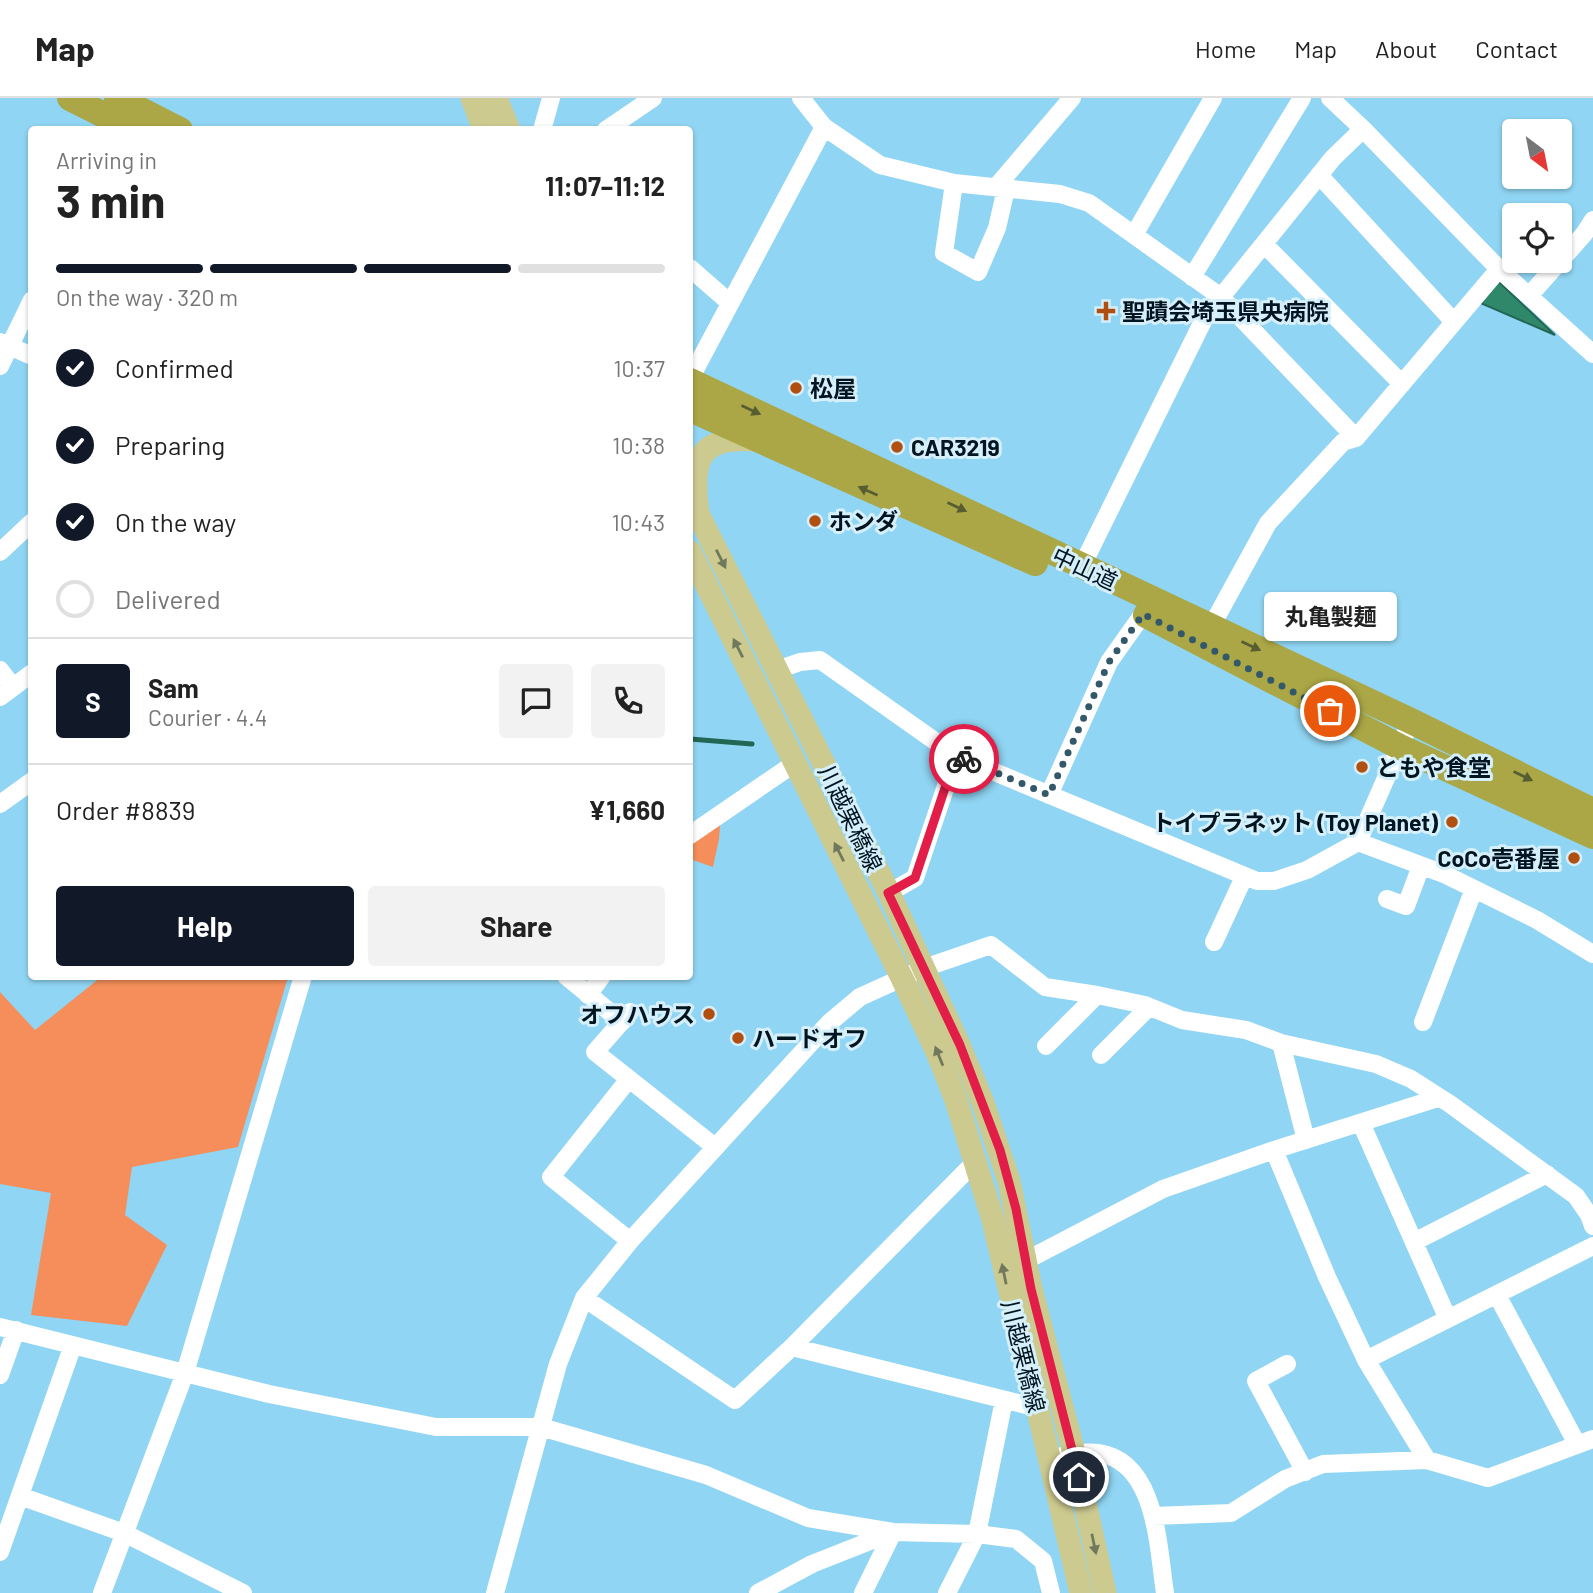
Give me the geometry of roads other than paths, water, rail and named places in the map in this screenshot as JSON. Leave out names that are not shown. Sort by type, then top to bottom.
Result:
[{"type":"highway","points":[[70,98],[167,126]]},
{"type":"highway","name":"中山道","points":[[693,381],[1411,721],[1593,811]]},
{"type":"highway","name":"中山道","points":[[693,410],[1097,590],[1400,747],[1593,836]]},
{"type":"main road","points":[[472,98],[482,126]]},
{"type":"main road","points":[[496,98],[507,126]]},
{"type":"main road","points":[[694,506],[696,471],[700,457],[709,447],[732,439],[755,440]]},
{"type":"main road","name":"川越栗橋線","points":[[694,506],[924,968],[960,1045],[1000,1150],[1074,1453],[1105,1593]]},
{"type":"main road","name":"川越栗橋線","points":[[693,558],[937,1052],[993,1220],[1081,1593]]},
{"type":"street","points":[[543,126],[551,98]]},
{"type":"street","points":[[612,126],[653,98]]},
{"type":"street","points":[[801,98],[824,127],[880,165],[954,183],[1060,194],[1089,203],[1221,297],[1356,438]]},
{"type":"street","points":[[954,183],[943,253],[978,272],[997,228],[1001,188],[1072,98]]},
{"type":"street","points":[[1134,235],[1213,98]]},
{"type":"street","points":[[1192,277],[1302,98]]},
{"type":"street","points":[[1330,98],[1499,269],[1593,354]]},
{"type":"street","points":[[693,374],[824,127]]},
{"type":"street","points":[[1082,566],[1205,317],[1333,158],[1363,130]]},
{"type":"street","points":[[1320,175],[1454,322]]},
{"type":"street","points":[[1529,296],[1590,232]]},
{"type":"street","points":[[1264,244],[1402,384]]},
{"type":"street","points":[[1211,627],[1268,523],[1343,442],[1356,438],[1499,269]]},
{"type":"street","points":[[693,271],[730,303]]},
{"type":"street","points":[[0,366],[5,344],[28,307]]},
{"type":"street","points":[[5,344],[28,354]]},
{"type":"street","points":[[0,552],[28,526]]},
{"type":"street","points":[[1049,795],[1109,662],[1143,614]]},
{"type":"street","points":[[777,670],[800,662],[820,660],[956,755],[1257,881],[1273,881],[1307,870],[1358,842],[1411,721]]},
{"type":"street","points":[[0,670],[7,692],[28,676]]},
{"type":"street","points":[[888,893],[915,878],[956,755]]},
{"type":"street","points":[[693,833],[795,763]]},
{"type":"street","points":[[0,804],[28,784]]},
{"type":"street","points":[[1358,842],[1474,889],[1537,920],[1593,954]]},
{"type":"street","points":[[1387,900],[1406,906],[1421,866]]},
{"type":"street","points":[[1214,942],[1244,877]]},
{"type":"street","points":[[1423,1022],[1474,889]]},
{"type":"street","points":[[495,1593],[558,1364],[584,1298],[630,1241],[828,1023],[860,997],[924,968],[991,945],[1045,987],[1149,1007],[1182,1020],[1246,1030],[1281,1043],[1376,1064],[1411,1079],[1576,1196],[1593,1226]]},
{"type":"street","points":[[102,1593],[185,1373],[302,980]]},
{"type":"street","points":[[571,980],[588,995],[626,1017],[596,1052],[715,1147]]},
{"type":"street","points":[[588,995],[599,980]]},
{"type":"street","points":[[1046,1046],[1097,995]]},
{"type":"street","points":[[1101,1055],[1149,1007]]},
{"type":"street","points":[[1281,1043],[1306,1140]]},
{"type":"street","points":[[629,1079],[551,1177],[630,1241]]},
{"type":"street","points":[[1025,1261],[1163,1189],[1273,1150],[1438,1098]]},
{"type":"street","points":[[1361,1123],[1448,1319]]},
{"type":"street","points":[[1273,1150],[1366,1360],[1427,1460]]},
{"type":"street","points":[[584,1298],[735,1400],[792,1347],[975,1161]]},
{"type":"street","points":[[1414,1242],[1547,1174]]},
{"type":"street","points":[[1366,1360],[1593,1246]]},
{"type":"street","points":[[1153,1516],[1231,1513],[1285,1479],[1323,1464],[1427,1460],[1488,1478],[1585,1441],[1497,1295]]},
{"type":"street","points":[[0,1375],[8,1329],[268,1394],[436,1427],[541,1427],[706,1475],[808,1518],[892,1532],[977,1534],[1016,1539],[1043,1561],[1051,1593]]},
{"type":"street","points":[[0,1552],[73,1345]]},
{"type":"street","points":[[792,1347],[1038,1408]]},
{"type":"street","points":[[1287,1364],[1256,1381],[1304,1472]]},
{"type":"street","points":[[947,1593],[977,1534],[1003,1400]]},
{"type":"street","points":[[1050,1459],[1074,1453],[1099,1453],[1117,1459],[1130,1469],[1149,1497],[1165,1593]]},
{"type":"street","points":[[20,1496],[124,1533],[243,1593]]},
{"type":"street","points":[[758,1593],[812,1564],[892,1532]]},
{"type":"street","points":[[863,1593],[892,1532]]},
{"type":"waterway","points":[[693,739],[752,744]]},
{"type":"place","name":"聖蹟会埼玉県央病院","points":[[1106,311]]},
{"type":"place","name":"松屋","points":[[796,388]]},
{"type":"place","name":"CAR3219","points":[[897,447]]},
{"type":"place","name":"ホンダ","points":[[815,521]]},
{"type":"place","name":"丸亀製麺","points":[[1330,711]]},
{"type":"place","name":"ともや食堂","points":[[1362,767]]},
{"type":"place","name":"トイプラネット (Toy Planet)","points":[[1452,822]]},
{"type":"place","name":"CoCo壱番屋","points":[[1574,858]]},
{"type":"place","name":"オフハウス","points":[[709,1014]]},
{"type":"place","name":"ハードオフ","points":[[738,1038]]}]
